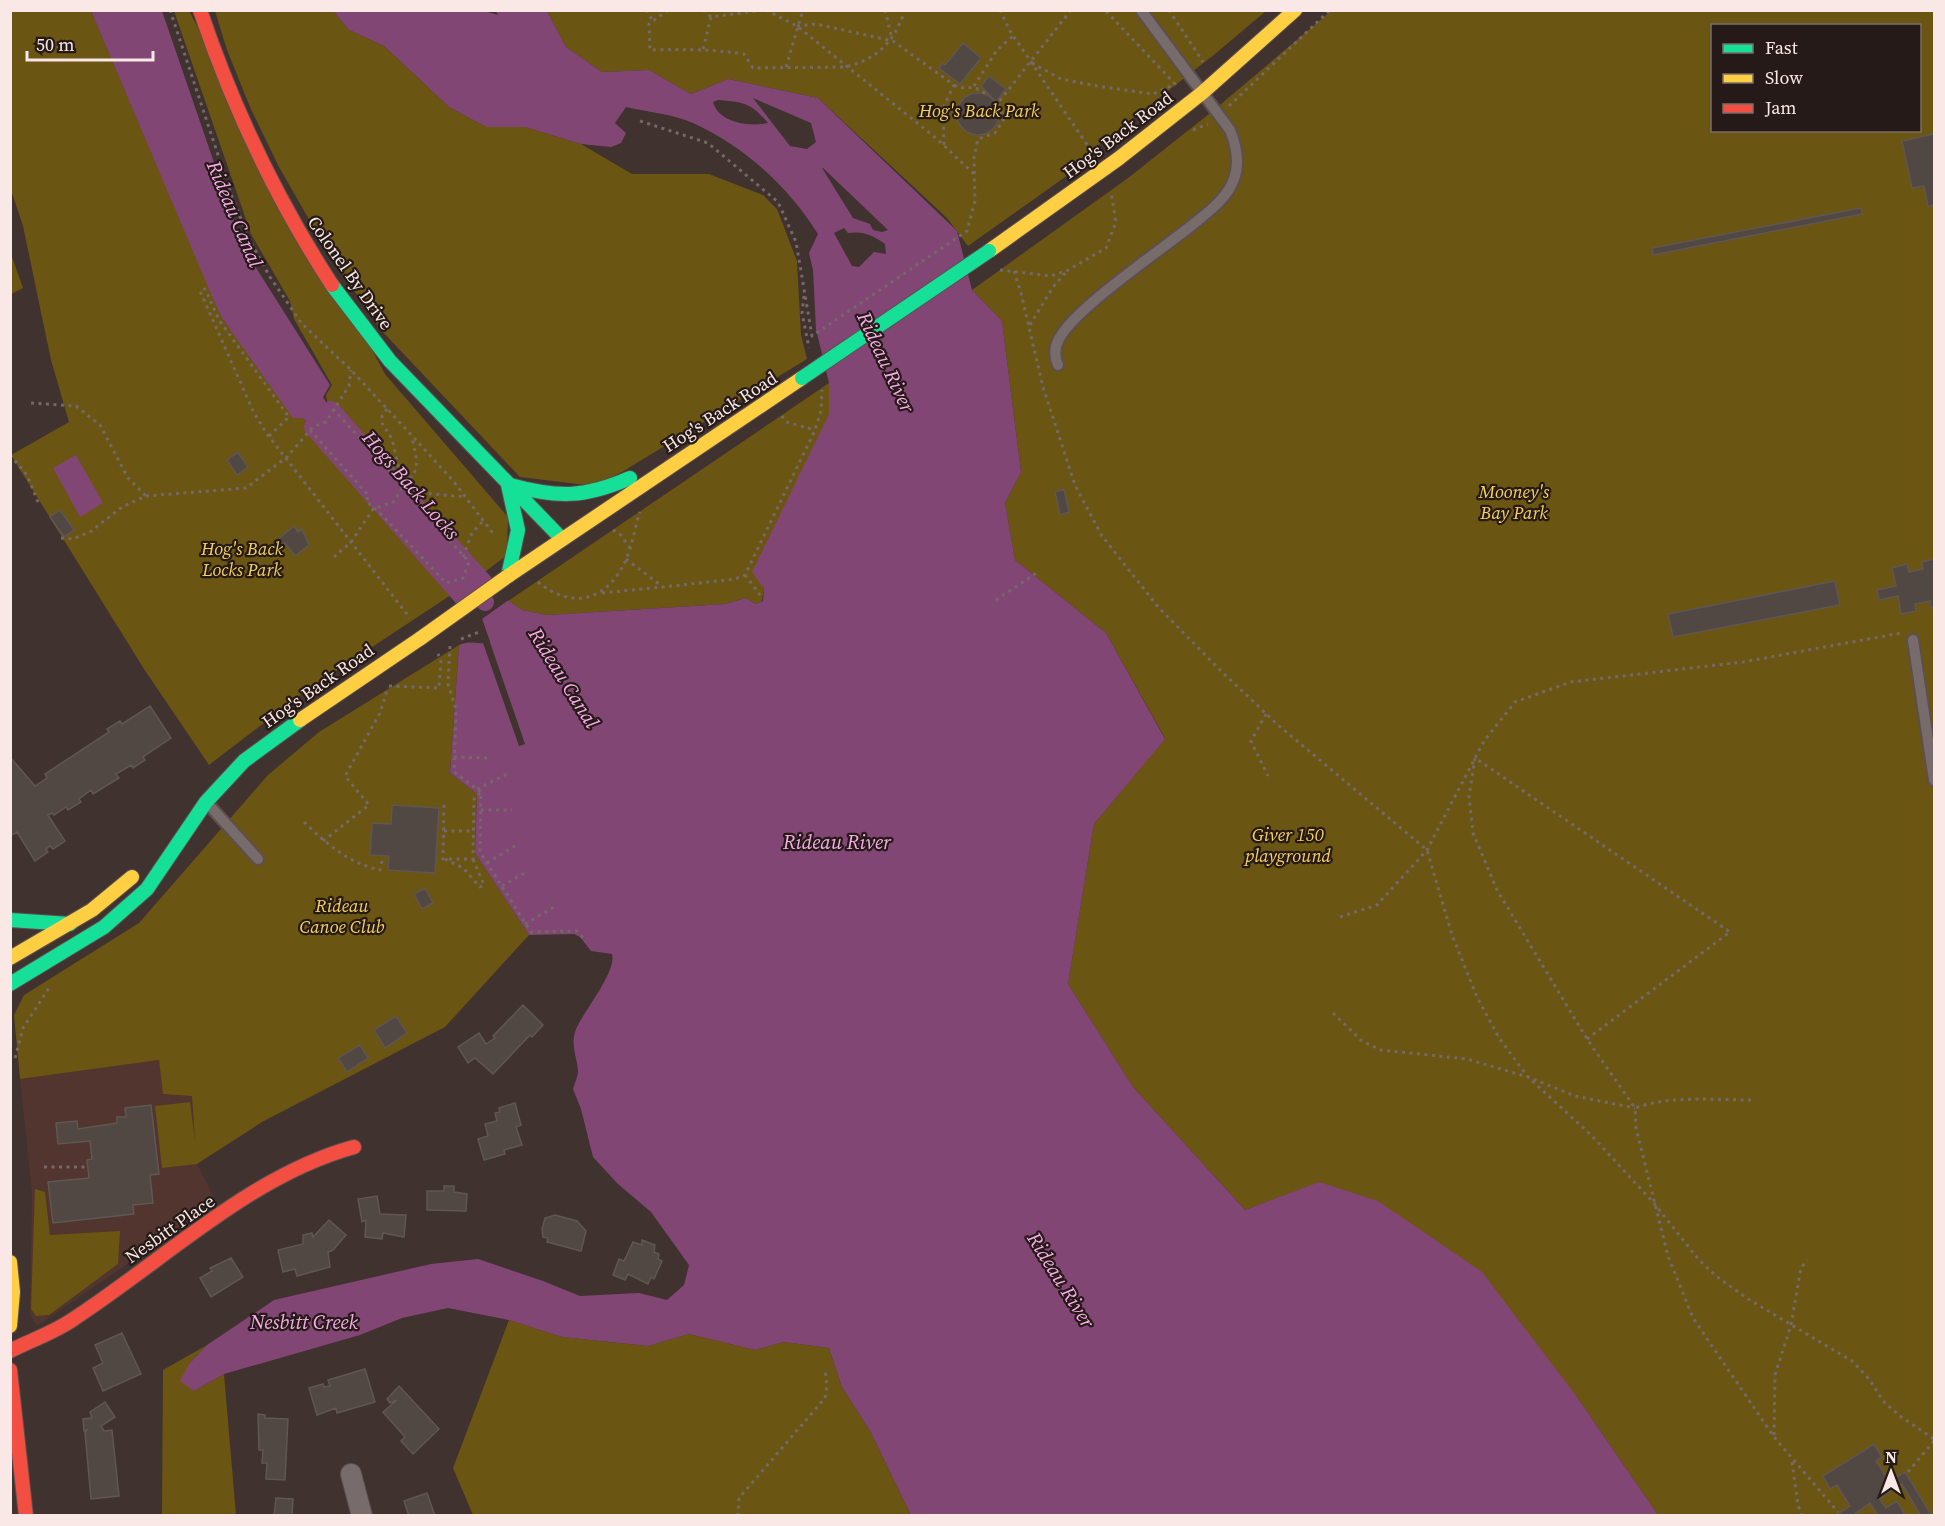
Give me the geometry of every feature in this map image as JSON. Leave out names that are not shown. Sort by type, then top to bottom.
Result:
[{"type":"main road","name":"Colonel By Drive","points":[[200,10],[216,59],[241,119],[289,217],[329,280],[362,328],[414,387],[561,538]]},
{"type":"main road","name":"Hog's Back Road","points":[[10,984],[104,927],[147,889],[206,802],[244,761],[561,538],[989,251],[1118,159],[1202,93],[1295,10]]},
{"type":"main road","points":[[508,484],[551,497],[572,497],[608,489],[696,449]]},
{"type":"main road","points":[[508,484],[520,527],[517,549],[508,576]]},
{"type":"main road","name":"Hog's Back Road","points":[[10,958],[70,924],[173,849]]},
{"type":"main road","points":[[10,920],[70,924]]},
{"type":"main road","name":"Nesbitt Place","points":[[10,1351],[73,1320],[258,1189],[321,1156],[354,1146]]},
{"type":"main road","points":[[10,1262],[13,1301],[10,1326]]},
{"type":"main road","points":[[10,1370],[26,1515]]},
{"type":"street","points":[[351,1474],[362,1515]]},
{"type":"lane","points":[[1058,365],[1055,352],[1064,330],[1089,306],[1209,212],[1230,189],[1237,167],[1230,130],[1141,10]]},
{"type":"lane","points":[[1913,640],[1935,780]]},
{"type":"lane","points":[[206,802],[258,859]]},
{"type":"path","points":[[646,10],[653,22]]},
{"type":"path","points":[[668,10],[649,24],[650,50],[703,49],[744,54],[753,68],[845,67],[859,63],[892,41],[905,10]]},
{"type":"path","points":[[703,10],[711,17],[764,10],[797,26],[944,146],[974,174]]},
{"type":"path","points":[[786,67],[803,10]]},
{"type":"path","points":[[885,10],[892,41]]},
{"type":"path","points":[[1000,10],[1013,35],[1094,156]]},
{"type":"path","points":[[640,121],[708,143],[778,202],[796,242],[812,336],[967,231],[975,201],[974,174],[978,139],[995,133],[1004,119],[997,102],[1032,63],[1071,10]]},
{"type":"path","points":[[1032,63],[1061,79],[1097,86],[1153,94],[1175,84],[1105,10]]},
{"type":"path","points":[[1169,10],[1203,62]]},
{"type":"path","points":[[1220,114],[1330,10]]},
{"type":"path","points":[[703,49],[711,17]]},
{"type":"path","points":[[797,26],[816,24],[892,41],[959,88],[974,86],[986,94]]},
{"type":"path","points":[[974,86],[997,50],[1013,35]]},
{"type":"path","points":[[944,146],[943,108],[954,85]]},
{"type":"path","points":[[1111,192],[1116,214],[1112,238],[1106,248],[1068,270],[1051,276],[1014,272],[1042,387],[1075,485],[1102,536],[1159,608],[1266,714],[1427,850],[1452,935],[1476,996],[1499,1038],[1528,1077],[1592,1136],[1653,1202],[1699,1260],[1716,1276],[1791,1325],[1852,1361],[1870,1380],[1883,1401],[1900,1416],[1935,1440],[1908,1472]]},
{"type":"path","points":[[1029,328],[1038,309],[1068,270]]},
{"type":"path","points":[[269,436],[289,417],[219,320],[205,289],[200,291],[254,412],[269,436],[414,622]]},
{"type":"path","points":[[804,291],[802,313],[810,353]]},
{"type":"path","points":[[61,538],[73,539],[90,532],[122,507],[146,495],[246,488],[287,457],[311,429],[326,422],[349,386],[351,370]]},
{"type":"path","points":[[537,581],[550,592],[568,598],[586,598],[602,593],[735,579],[744,575],[815,430],[821,411],[822,389]]},
{"type":"path","points":[[31,403],[76,405],[100,425],[128,478],[146,495]]},
{"type":"path","points":[[333,409],[392,473],[399,469]]},
{"type":"path","points":[[387,409],[382,416],[382,423],[392,440],[399,469],[423,493],[466,497]]},
{"type":"path","points":[[786,422],[815,430]]},
{"type":"path","points":[[311,429],[369,496],[366,501],[446,583],[463,578],[469,562],[414,501],[414,492],[405,484]]},
{"type":"path","points":[[334,557],[352,542],[374,509],[394,501],[410,480],[417,467],[412,435]]},
{"type":"path","points":[[10,455],[27,475],[38,502]]},
{"type":"path","points":[[602,593],[626,560],[644,504]]},
{"type":"path","points":[[464,557],[472,533],[484,520]]},
{"type":"path","points":[[604,533],[612,530],[621,535],[630,549]]},
{"type":"path","points":[[626,560],[663,587]]},
{"type":"path","points":[[996,600],[1038,572]]},
{"type":"path","points":[[744,575],[760,595]]},
{"type":"path","points":[[323,841],[369,805],[345,776],[380,712],[388,686],[439,688],[441,660],[438,654],[479,632]]},
{"type":"path","points":[[1340,917],[1377,905],[1427,850],[1474,758],[1515,702],[1571,682],[1743,662],[1901,633],[1913,640]]},
{"type":"path","points":[[450,646],[448,684],[456,709],[454,772],[482,792]]},
{"type":"path","points":[[1266,714],[1251,741],[1268,776]]},
{"type":"path","points":[[454,757],[488,759]]},
{"type":"path","points":[[1474,758],[1469,796],[1473,832],[1497,890],[1587,1039],[1635,1108],[1636,1128],[1653,1202],[1678,1286],[1693,1318],[1773,1437],[1838,1512]]},
{"type":"path","points":[[1474,758],[1730,932],[1587,1039]]},
{"type":"path","points":[[477,789],[507,774]]},
{"type":"path","points":[[482,792],[480,849],[525,924],[531,932],[577,932],[586,941]]},
{"type":"path","points":[[443,859],[463,868],[480,887],[484,885],[473,859],[474,799],[482,792]]},
{"type":"path","points":[[443,859],[444,805]]},
{"type":"path","points":[[481,810],[512,810]]},
{"type":"path","points":[[304,822],[333,850],[362,866],[380,870],[382,861]]},
{"type":"path","points":[[444,831],[474,831]]},
{"type":"path","points":[[487,863],[515,846]]},
{"type":"path","points":[[473,849],[480,849]]},
{"type":"path","points":[[443,859],[473,859]]},
{"type":"path","points":[[502,886],[528,871]]},
{"type":"path","points":[[525,924],[554,907]]},
{"type":"path","points":[[15,1058],[23,1028],[53,983]]},
{"type":"path","points":[[1333,1013],[1362,1041],[1382,1050],[1456,1057],[1528,1077],[1575,1096],[1635,1108],[1660,1101],[1682,1099],[1751,1100]]},
{"type":"path","points":[[44,1167],[88,1167]]},
{"type":"path","points":[[1773,1437],[1774,1375],[1791,1325],[1801,1268],[1807,1260]]},
{"type":"path","points":[[738,1515],[739,1498],[825,1398],[827,1386],[825,1369]]},
{"type":"path","points":[[1792,1461],[1796,1496],[1802,1515]]},
{"type":"shaded area","points":[[159,1060],[192,1095],[197,1164],[217,1203],[37,1326],[30,1315],[32,1193],[20,1079]]},
{"type":"green space","name":"Hog's Back Locks Park","points":[[10,11],[91,11],[222,318],[296,417],[302,418],[313,427],[457,591],[307,690],[209,765],[144,669],[11,455],[69,422],[51,360],[23,226],[11,190]]},
{"type":"green space","points":[[174,11],[189,11],[385,374],[508,517],[507,555],[481,575],[416,498],[327,401],[326,395],[332,385],[294,319],[290,301],[251,234]]},
{"type":"green space","points":[[215,11],[333,11],[349,30],[384,46],[449,107],[486,127],[525,127],[581,144],[632,174],[709,174],[763,195],[777,209],[797,261],[801,335],[807,359],[622,472],[594,486],[520,477],[381,330],[327,251],[279,167],[250,107],[227,50]]},
{"type":"green space","name":"Hog's Back Park","points":[[547,11],[1266,11],[1086,155],[1089,160],[968,246],[947,218],[818,98],[728,79],[691,94],[649,70],[602,72],[566,47]]},
{"type":"green space","name":"Mooney's Bay Park","points":[[1331,11],[1934,11],[1934,1515],[1658,1515],[1577,1397],[1320,1182],[1245,1210],[1133,1087],[1068,984],[1094,824],[1165,738],[1106,633],[1015,560],[1005,503],[1021,472],[1002,321],[972,290],[1128,178],[1214,110]]},
{"type":"green space","points":[[10,251],[23,288],[11,294],[10,294]]},
{"type":"green space","points":[[829,383],[829,414],[826,423],[753,572],[764,589],[762,601],[755,604],[746,598],[725,604],[547,615],[522,610],[508,601]]},
{"type":"green space","name":"Rideau Canoe Club","points":[[459,645],[450,773],[477,794],[475,853],[529,935],[445,1027],[262,1122],[197,1164],[162,1168],[155,1106],[190,1102],[195,1141],[192,1096],[163,1094],[159,1060],[20,1079],[14,1015],[24,995],[139,923],[268,775],[319,732]]},
{"type":"green space","points":[[35,1189],[45,1192],[50,1235],[120,1231],[118,1264],[49,1315],[36,1316],[31,1309]]},
{"type":"green space","points":[[509,1320],[562,1337],[648,1346],[689,1334],[755,1350],[784,1342],[829,1348],[842,1387],[870,1431],[911,1515],[473,1515],[453,1468]]},
{"type":"green space","points":[[207,1345],[189,1364],[194,1391],[224,1374],[236,1515],[156,1516],[162,1514],[163,1370]]},
{"type":"water","name":"Rideau River","points":[[480,10],[498,15],[496,11],[547,11],[566,47],[602,72],[649,70],[691,94],[728,79],[818,98],[957,231],[972,290],[1002,321],[1021,472],[1005,503],[1015,560],[1106,633],[1165,739],[1094,824],[1068,984],[1133,1087],[1245,1210],[1319,1182],[1378,1201],[1482,1272],[1577,1397],[1658,1515],[911,1515],[870,1431],[842,1387],[829,1348],[784,1342],[755,1350],[689,1334],[648,1346],[562,1337],[509,1320],[448,1308],[402,1318],[360,1335],[224,1374],[194,1391],[180,1381],[189,1364],[207,1345],[274,1300],[431,1264],[478,1259],[580,1296],[639,1293],[667,1300],[684,1285],[689,1265],[651,1212],[618,1184],[593,1157],[581,1109],[573,1089],[578,1071],[574,1035],[610,970],[612,954],[591,951],[580,937],[574,934],[529,935],[475,853],[477,794],[450,773],[459,645],[490,642],[482,619],[466,601],[487,586],[522,610],[547,615],[725,604],[746,598],[755,604],[763,601],[764,589],[752,572],[829,414],[829,383],[816,329],[813,270],[809,253],[818,234],[779,184],[747,156],[693,123],[669,115],[626,107],[615,123],[626,133],[621,143],[611,147],[581,144],[525,127],[486,127],[449,107],[384,46],[349,30],[333,11]],"holes":[[[753,98],[811,123],[816,142],[807,149],[790,146]],[[718,100],[734,102],[752,107],[768,123],[744,124],[728,119],[721,115],[713,102]],[[822,168],[888,230],[882,232],[873,230],[870,224],[853,218]],[[844,228],[848,233],[863,233],[872,236],[885,244],[886,254],[874,252],[859,267],[852,266],[834,233]]]},
{"type":"water","name":"Rideau Canal","points":[[91,11],[162,11],[243,247],[330,385],[323,397],[331,410],[313,427],[302,418],[293,418],[222,318]]},
{"type":"water","points":[[76,455],[103,503],[80,517],[53,468]]},
{"type":"pier","points":[[489,584],[510,599],[482,619],[525,744],[519,746],[482,640],[487,641],[479,621],[463,603]]},
{"type":"building","points":[[963,43],[981,58],[960,84],[939,68],[943,63],[945,65]]},
{"type":"building","points":[[989,76],[1006,89],[996,102],[981,86]]},
{"type":"building","points":[[978,93],[993,99],[999,114],[993,129],[978,135],[963,129],[957,114],[963,99]]},
{"type":"building","points":[[1934,134],[1934,205],[1928,207],[1924,186],[1912,188],[1902,141]]},
{"type":"building","points":[[1861,208],[1862,214],[1653,255],[1652,248]]},
{"type":"building","points":[[238,452],[248,467],[237,475],[227,460]]},
{"type":"building","points":[[1064,489],[1069,512],[1060,515],[1055,492]]},
{"type":"building","points":[[60,510],[74,530],[64,537],[50,517]]},
{"type":"building","points":[[294,526],[298,532],[302,529],[309,545],[295,556],[285,543],[280,547],[276,541]]},
{"type":"building","points":[[1934,559],[1934,607],[1931,608],[1930,601],[1915,604],[1916,611],[1901,614],[1898,596],[1879,600],[1877,590],[1896,586],[1892,568],[1907,564],[1909,572],[1923,569],[1922,562]]},
{"type":"building","points":[[1835,581],[1840,605],[1673,637],[1668,614]]},
{"type":"building","points":[[150,706],[171,738],[143,757],[145,760],[133,768],[131,765],[116,774],[119,778],[93,794],[91,790],[79,799],[81,802],[68,810],[66,807],[54,815],[52,813],[48,815],[65,841],[53,849],[50,846],[46,849],[48,852],[35,861],[17,832],[10,836],[10,757],[35,786],[47,778],[45,774],[109,732],[107,729],[120,721],[122,724]]},
{"type":"building","name":"Rideau Canoe Club","points":[[392,805],[439,808],[435,873],[388,870],[389,856],[370,855],[372,823],[391,824]]},
{"type":"building","points":[[425,888],[433,903],[422,909],[414,894]]},
{"type":"building","points":[[523,1005],[543,1025],[532,1037],[530,1035],[493,1074],[475,1058],[468,1063],[458,1047],[479,1033],[486,1044],[495,1038],[493,1036]]},
{"type":"building","points":[[396,1016],[407,1033],[385,1048],[374,1030]]},
{"type":"building","points":[[360,1045],[368,1058],[347,1072],[338,1058]]},
{"type":"building","points":[[515,1103],[521,1125],[516,1127],[522,1145],[504,1150],[505,1154],[484,1160],[478,1139],[488,1136],[485,1124],[497,1121],[495,1113],[500,1112],[499,1108]]},
{"type":"building","points":[[151,1105],[159,1174],[150,1175],[153,1203],[133,1205],[134,1214],[53,1223],[48,1182],[89,1178],[87,1160],[92,1159],[90,1141],[58,1144],[56,1123],[77,1121],[78,1129],[117,1123],[117,1117],[126,1117],[125,1108]]},
{"type":"building","points":[[444,1186],[454,1186],[454,1192],[467,1194],[466,1211],[427,1210],[427,1191],[444,1191]]},
{"type":"building","points":[[377,1196],[380,1214],[406,1215],[404,1237],[383,1233],[382,1239],[365,1237],[366,1220],[362,1222],[358,1199]]},
{"type":"building","points":[[555,1215],[577,1221],[586,1231],[581,1251],[547,1242],[548,1238],[543,1237],[542,1229],[545,1218]]},
{"type":"building","points":[[329,1220],[346,1235],[333,1250],[328,1252],[330,1267],[297,1276],[295,1269],[283,1272],[278,1250],[303,1244],[303,1235],[312,1233],[313,1237]]},
{"type":"building","points":[[642,1240],[655,1245],[654,1252],[659,1254],[658,1259],[662,1261],[654,1279],[651,1277],[648,1284],[628,1274],[625,1280],[613,1275],[619,1259],[624,1261],[633,1242],[642,1245]]},
{"type":"building","points":[[231,1258],[243,1277],[211,1297],[200,1278],[212,1271],[210,1268]]},
{"type":"building","points":[[122,1333],[141,1374],[103,1391],[93,1368],[103,1363],[95,1345]]},
{"type":"building","points":[[365,1369],[375,1402],[337,1413],[336,1408],[317,1415],[309,1388],[323,1384],[324,1387],[330,1386],[328,1380]]},
{"type":"building","points":[[399,1386],[439,1429],[413,1454],[401,1441],[405,1437],[383,1412],[397,1400],[390,1403],[387,1399]]},
{"type":"building","points":[[105,1402],[115,1417],[101,1426],[104,1431],[112,1430],[119,1496],[91,1499],[85,1433],[87,1430],[84,1431],[83,1419],[92,1418],[90,1412]]},
{"type":"building","points":[[258,1414],[265,1415],[265,1418],[288,1419],[285,1480],[266,1479],[267,1463],[262,1463],[263,1450],[259,1450]]},
{"type":"building","points":[[1874,1444],[1882,1457],[1876,1461],[1889,1481],[1905,1472],[1932,1516],[1921,1516],[1902,1484],[1879,1498],[1886,1508],[1897,1501],[1906,1516],[1875,1516],[1877,1514],[1870,1503],[1852,1516],[1835,1516],[1850,1506],[1837,1485],[1830,1489],[1823,1476]]},
{"type":"building","points":[[427,1493],[435,1516],[409,1516],[404,1501]]},
{"type":"building","points":[[276,1498],[293,1499],[292,1516],[274,1516]]},
{"type":"waterway","name":"Hogs Back Locks","points":[[310,398],[326,422],[485,602]]},
{"type":"waterway","points":[[331,410],[468,565],[487,586],[466,601],[313,427],[331,410]]},
{"type":"traffic: fast","points":[[802,378],[989,251]]},
{"type":"traffic: fast","points":[[332,285],[390,361],[561,538]]},
{"type":"traffic: fast","points":[[510,485],[543,492],[571,494],[614,485],[630,478]]},
{"type":"traffic: fast","points":[[508,485],[518,530],[508,576]]},
{"type":"traffic: fast","points":[[10,984],[104,927],[147,889],[206,802],[244,761],[300,720]]},
{"type":"traffic: fast","points":[[10,920],[70,924]]},
{"type":"traffic: slow","points":[[989,251],[1118,159],[1202,93],[1295,10]]},
{"type":"traffic: slow","points":[[508,576],[802,378]]},
{"type":"traffic: slow","points":[[421,638],[508,576]]},
{"type":"traffic: slow","points":[[300,720],[421,638]]},
{"type":"traffic: slow","points":[[10,958],[92,910],[132,877]]},
{"type":"traffic: slow","points":[[10,1262],[13,1292],[10,1326]]},
{"type":"traffic: jam","points":[[200,10],[257,152],[292,220],[332,285]]},
{"type":"traffic: jam","points":[[10,1351],[68,1323],[209,1221],[279,1177],[316,1160],[354,1147]]},
{"type":"traffic: jam","points":[[10,1370],[26,1516]]},
{"type":"park label","name":"Giver 150 playground","points":[[1288,845]]},
{"type":"water label","name":"Nesbitt Creek","points":[[304,1322]]}]
